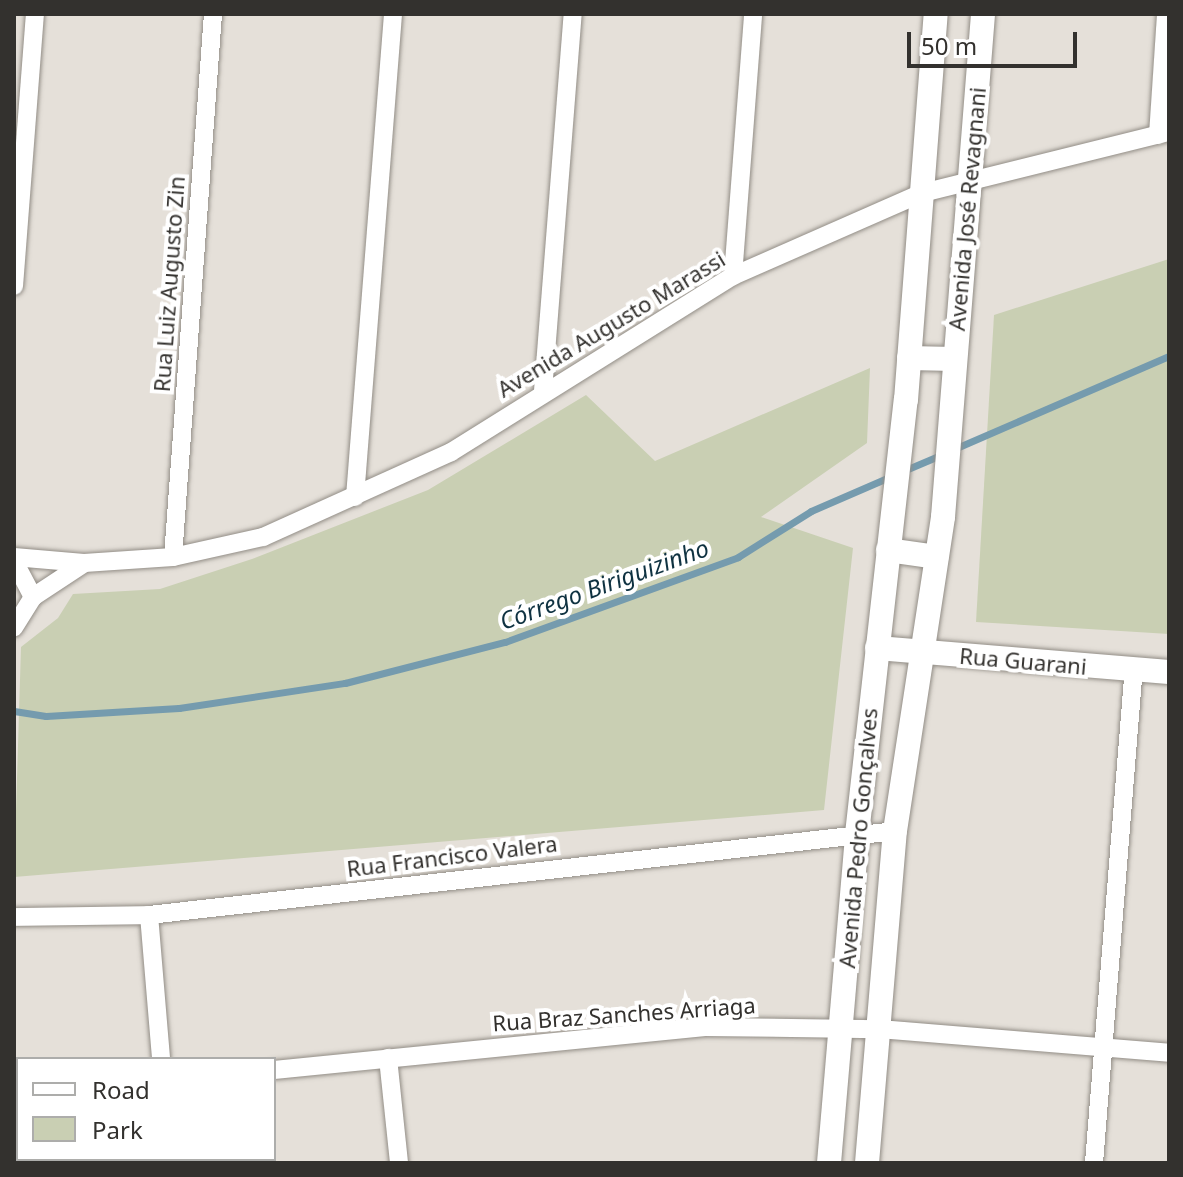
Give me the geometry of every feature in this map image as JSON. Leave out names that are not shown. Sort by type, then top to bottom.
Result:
[{"type":"street","points":[[14,286],[35,14]]},
{"type":"street","name":"Rua Luiz Augusto Zin","points":[[173,557],[213,14]]},
{"type":"street","points":[[355,497],[393,14]]},
{"type":"street","points":[[543,391],[573,14]]},
{"type":"street","points":[[733,276],[753,14]]},
{"type":"street","name":"Avenida José Revagnani","points":[[892,513],[906,400],[936,14]]},
{"type":"street","name":"Avenida José Revagnani","points":[[943,517],[983,14]]},
{"type":"street","points":[[1164,133],[1166,14]]},
{"type":"street","name":"Avenida Augusto Marassi","points":[[14,559],[84,563],[173,557],[263,537],[451,452],[543,391],[733,276],[922,193],[970,177],[1164,133]]},
{"type":"street","points":[[909,358],[954,359]]},
{"type":"street","name":"Avenida Pedro Gonçalves","points":[[829,1163],[857,834],[892,513]]},
{"type":"street","name":"Avenida Pedro Gonçalves","points":[[867,1163],[895,831],[943,517]]},
{"type":"street","points":[[888,550],[937,557]]},
{"type":"street","points":[[14,559],[33,597],[14,628]]},
{"type":"street","name":"Avenida Augusto Marassi","points":[[33,597],[84,563]]},
{"type":"street","name":"Rua Guarani","points":[[877,648],[1169,672]]},
{"type":"street","points":[[1094,1163],[1134,670]]},
{"type":"street","name":"Rua Francisco Valera","points":[[14,917],[149,915],[895,831]]},
{"type":"street","points":[[149,915],[161,1057]]},
{"type":"street","name":"Rua Braz Sanches Arriaga","points":[[276,1070],[705,1027],[879,1029],[1169,1053]]},
{"type":"street","points":[[388,1058],[399,1163]]},
{"type":"green space","points":[[1169,259],[1169,634],[976,622],[994,315]]},
{"type":"green space","points":[[870,368],[867,443],[761,517],[853,548],[824,810],[14,877],[21,647],[58,618],[73,594],[160,589],[252,559],[428,490],[586,395],[655,461]]},
{"type":"waterway","name":"Córrego Biriguizinho","points":[[954,449],[1169,356]]},
{"type":"waterway","name":"Córrego Biriguizinho","points":[[903,471],[943,454]]},
{"type":"waterway","name":"Córrego Biriguizinho","points":[[14,711],[46,716],[179,708],[345,683],[505,642],[738,557],[811,511],[892,476]]}]
